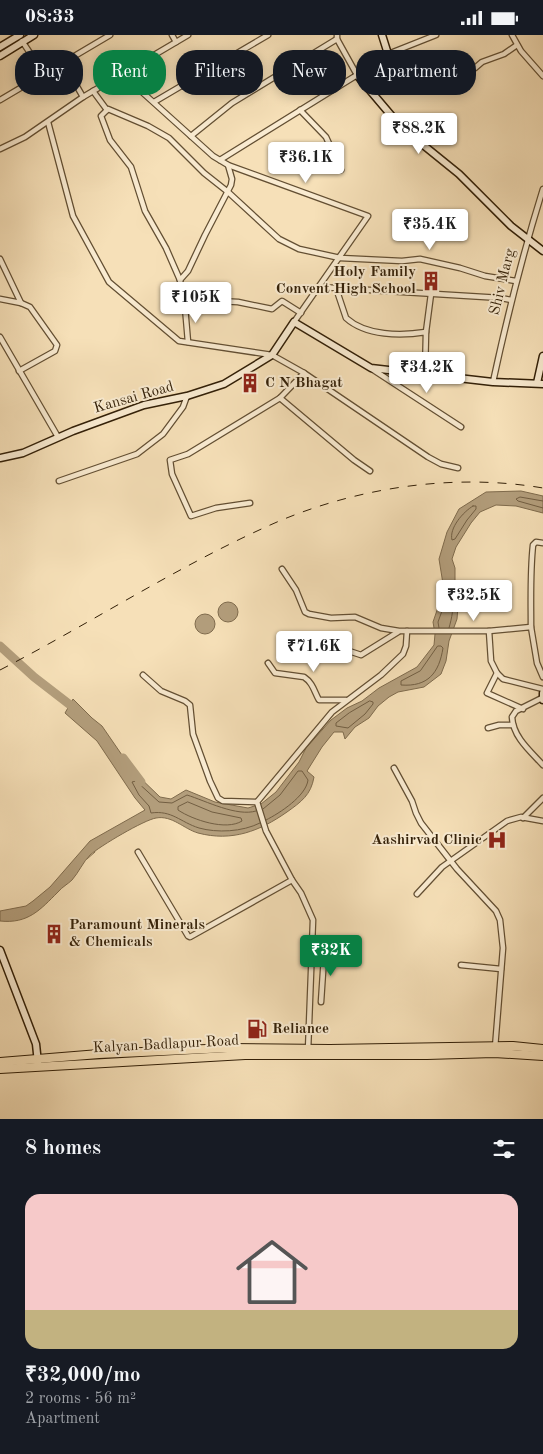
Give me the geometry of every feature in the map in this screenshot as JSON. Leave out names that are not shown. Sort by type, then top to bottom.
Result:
[{"type":"main road","name":"Kalyan Badlapur Road","points":[[0,1062],[38,1058],[219,1049],[308,1052]]},
{"type":"main road","name":"Kalyan Badlapur Road","points":[[0,1069],[308,1052],[543,1049]]},
{"type":"main road","name":"Kalyan Badlapur Road","points":[[495,1050],[543,1056]]},
{"type":"street","points":[[0,47],[20,38],[34,35]]},
{"type":"street","points":[[83,51],[110,35]]},
{"type":"street","points":[[172,35],[176,42]]},
{"type":"street","points":[[162,50],[188,35]]},
{"type":"street","points":[[154,103],[268,35]]},
{"type":"street","points":[[382,35],[387,50]]},
{"type":"street","points":[[398,50],[436,35]]},
{"type":"street","points":[[512,35],[517,45],[543,76]]},
{"type":"street","points":[[191,136],[232,103],[337,37],[356,73]]},
{"type":"street","points":[[0,56],[20,38]]},
{"type":"street","points":[[20,38],[28,50]]},
{"type":"street","points":[[476,67],[482,62],[504,54],[517,45]]},
{"type":"street","points":[[220,160],[356,76]]},
{"type":"street","points":[[0,100],[15,91]]},
{"type":"street","points":[[0,149],[25,137],[93,91]]},
{"type":"street","points":[[96,95],[107,110]]},
{"type":"street","points":[[145,95],[191,136],[228,165],[368,217],[272,355]]},
{"type":"street","points":[[374,95],[400,127],[459,174],[511,227],[543,251]]},
{"type":"street","points":[[188,343],[185,307],[180,280],[166,248],[145,211],[131,167],[110,140],[103,124],[101,116],[107,110],[111,109],[169,138],[204,173],[228,192],[279,239],[300,249],[340,258],[402,261],[420,259],[486,276],[516,281]]},
{"type":"street","points":[[300,110],[326,137],[341,170]]},
{"type":"street","points":[[48,121],[73,216],[109,282],[179,341],[272,355],[304,373],[428,457],[441,464],[458,468]]},
{"type":"street","points":[[180,280],[188,271],[228,192],[232,182],[228,165]]},
{"type":"street","name":"Shiv Marg","points":[[493,382],[511,300],[543,189]]},
{"type":"street","points":[[0,259],[21,303]]},
{"type":"street","points":[[320,287],[511,300]]},
{"type":"street","points":[[336,287],[344,313],[350,322],[365,329],[385,333],[412,335],[426,332]]},
{"type":"street","points":[[425,374],[426,332],[430,294]]},
{"type":"street","points":[[0,299],[21,303],[30,307],[57,345],[55,351],[20,371]]},
{"type":"street","points":[[185,307],[218,301],[238,302],[272,309],[282,301],[301,313]]},
{"type":"street","points":[[294,323],[370,368],[461,427]]},
{"type":"street","points":[[0,337],[58,437]]},
{"type":"street","name":"Kansai Road","points":[[0,458],[15,456],[58,437],[144,405],[187,396],[224,383],[272,355]]},
{"type":"street","points":[[370,368],[493,382],[540,384],[543,356]]},
{"type":"street","points":[[250,503],[216,508],[191,516],[172,474],[170,460],[188,454],[280,398],[304,373]]},
{"type":"street","points":[[59,481],[137,454],[163,434],[183,407],[187,396]]},
{"type":"street","points":[[280,398],[354,460],[370,471]]},
{"type":"street","points":[[543,543],[536,542],[533,545],[530,578],[531,627],[537,663],[543,677]]},
{"type":"street","points":[[282,569],[296,590],[307,614],[331,618],[354,617],[382,629],[399,631],[460,632],[531,627]]},
{"type":"street","points":[[325,646],[337,647],[360,655],[399,631]]},
{"type":"street","points":[[256,803],[332,712],[381,675],[403,654],[406,646],[407,631]]},
{"type":"street","points":[[489,631],[491,661],[502,679],[543,689]]},
{"type":"street","points":[[268,663],[275,673],[307,679],[319,700],[347,700]]},
{"type":"street","points":[[497,673],[487,692],[488,695],[523,709]]},
{"type":"street","points":[[143,675],[161,691],[190,705],[193,734],[218,798],[223,801],[256,803]]},
{"type":"street","points":[[543,697],[516,711],[512,717],[515,732],[543,765]]},
{"type":"street","points":[[488,728],[500,725],[513,725]]},
{"type":"street","points":[[394,768],[412,801],[421,823],[450,861],[499,916],[503,948],[495,1050]]},
{"type":"street","points":[[523,818],[543,798]]},
{"type":"street","points":[[256,803],[266,831],[292,880],[302,893],[313,920],[308,1052]]},
{"type":"street","points":[[417,894],[450,861],[507,821],[523,818],[543,821]]},
{"type":"street","points":[[138,852],[190,937],[292,880]]},
{"type":"street","points":[[0,951],[36,1044],[38,1067]]},
{"type":"street","points":[[321,1003],[324,957],[327,955],[345,955]]},
{"type":"street","points":[[461,965],[501,969]]},
{"type":"water","points":[[521,491],[543,496],[543,513],[516,506],[496,505],[480,512],[456,547],[452,559],[455,568],[455,588],[458,606],[457,619],[449,641],[446,661],[441,674],[424,687],[398,692],[389,697],[378,706],[369,718],[355,727],[345,739],[343,732],[334,732],[307,771],[314,777],[313,783],[308,793],[297,805],[266,825],[234,835],[222,836],[198,833],[178,823],[162,818],[142,823],[90,855],[72,880],[39,910],[26,918],[0,921],[0,911],[26,906],[50,887],[90,841],[145,810],[97,741],[65,713],[73,699],[102,726],[133,771],[160,797],[171,799],[186,790],[215,802],[248,808],[261,804],[276,792],[299,762],[306,748],[331,720],[379,688],[417,667],[434,645],[433,622],[444,590],[439,559],[447,532],[459,509],[486,492]]},
{"type":"water","points":[[228,602],[235,605],[238,612],[235,619],[228,622],[221,619],[218,612],[221,605]]},
{"type":"water","points":[[205,614],[212,617],[215,624],[212,631],[205,634],[198,631],[195,624],[198,617]]},
{"type":"waterway","points":[[0,646],[34,677],[78,711]]},
{"type":"waterway","points":[[123,758],[141,782]]},
{"type":"waterway","points":[[87,859],[95,852]]},
{"type":"railway","points":[[0,670],[206,556],[241,538],[308,510],[374,492],[408,486],[476,482],[543,488]]},
{"type":"place","name":"Holy Family Convent High School","points":[[431,281]]},
{"type":"place","name":"C N Bhagat","points":[[250,383]]},
{"type":"place","name":"Aashirvad Clinic","points":[[497,840]]},
{"type":"place","name":"Paramount Minerals & Chemicals","points":[[54,934]]},
{"type":"place","name":"Reliance","points":[[257,1029]]}]
